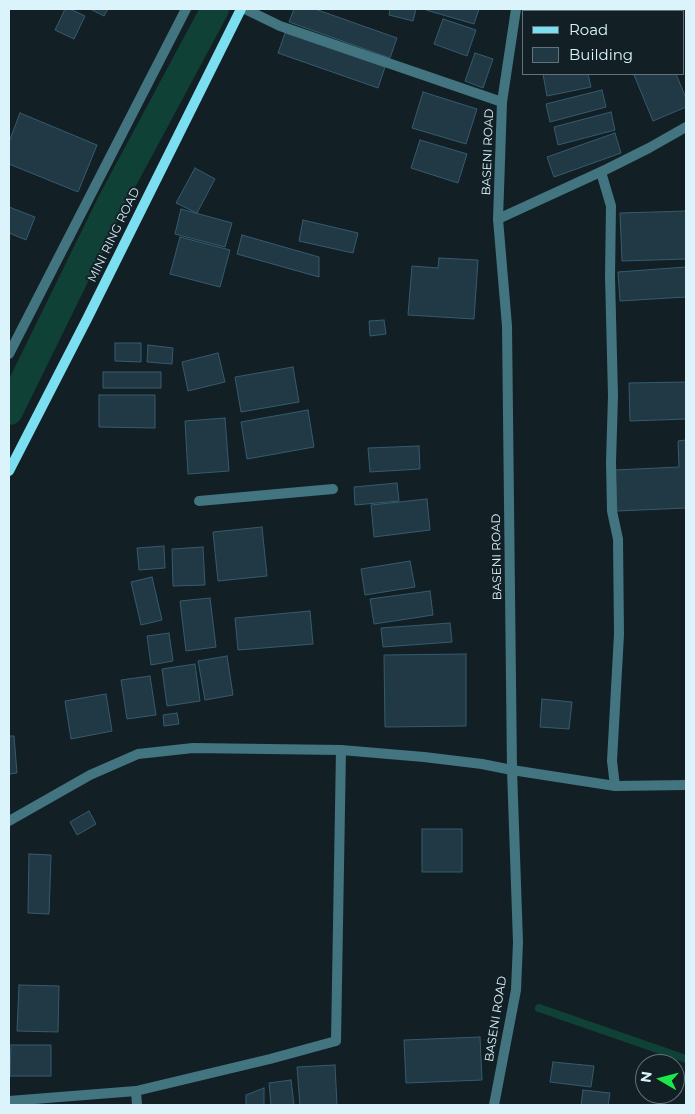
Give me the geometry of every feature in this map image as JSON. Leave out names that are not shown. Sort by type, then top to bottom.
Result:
[{"type":"main road","name":"MINI RING ROAD","points":[[9,471],[241,9]]},
{"type":"street","points":[[9,354],[186,9]]},
{"type":"street","points":[[245,9],[280,26],[502,102]]},
{"type":"street","name":"BASENI ROAD","points":[[494,1105],[516,990],[518,942],[512,770],[507,326],[498,219],[502,102],[516,9]]},
{"type":"street","points":[[498,219],[601,172],[686,127]]},
{"type":"street","points":[[601,172],[611,206],[610,276],[613,396],[611,472],[612,511],[618,539],[619,634],[612,761],[615,786]]},
{"type":"street","points":[[199,501],[333,489]]},
{"type":"street","points":[[9,821],[90,774],[138,754],[193,748],[341,750],[424,756],[615,786],[686,785]]},
{"type":"street","points":[[9,1100],[136,1091],[336,1041],[341,750]]},
{"type":"street","points":[[136,1091],[137,1105]]},
{"type":"building","points":[[65,9],[70,9],[85,16],[74,39],[55,30]]},
{"type":"building","points":[[90,9],[108,9],[104,16]]},
{"type":"building","points":[[294,9],[315,9],[397,38],[390,58],[289,22]]},
{"type":"building","points":[[390,9],[416,9],[413,21],[389,15]]},
{"type":"building","points":[[427,9],[479,9],[474,24]]},
{"type":"building","points":[[623,9],[624,10],[565,10]]},
{"type":"building","points":[[443,19],[476,30],[467,56],[434,44]]},
{"type":"building","points":[[285,33],[385,67],[378,88],[278,53]]},
{"type":"building","points":[[475,53],[493,59],[483,88],[465,81]]},
{"type":"building","points":[[543,75],[588,75],[591,87],[547,96]]},
{"type":"building","points":[[634,75],[676,75],[686,98],[686,107],[653,121]]},
{"type":"building","points":[[602,90],[606,107],[550,122],[546,104]]},
{"type":"building","points":[[423,92],[477,109],[466,144],[412,128]]},
{"type":"building","points":[[611,112],[615,130],[558,145],[554,127]]},
{"type":"building","points":[[20,113],[97,145],[78,192],[9,164],[9,142]]},
{"type":"building","points":[[615,133],[621,153],[554,177],[547,157]]},
{"type":"building","points":[[420,140],[467,154],[458,183],[411,168]]},
{"type":"building","points":[[195,168],[215,179],[197,213],[176,203]]},
{"type":"building","points":[[9,207],[35,217],[26,240],[9,233]]},
{"type":"building","points":[[181,209],[232,223],[225,247],[175,234]]},
{"type":"building","points":[[686,211],[686,259],[622,261],[620,213]]},
{"type":"building","points":[[303,220],[358,233],[353,253],[299,241]]},
{"type":"building","points":[[242,235],[319,257],[319,277],[237,254]]},
{"type":"building","points":[[180,237],[230,250],[220,287],[170,274]]},
{"type":"building","points":[[439,258],[478,260],[474,319],[408,315],[412,266],[438,268]]},
{"type":"building","points":[[686,267],[686,297],[620,301],[618,272]]},
{"type":"building","points":[[384,320],[386,334],[370,336],[369,321]]},
{"type":"building","points":[[115,343],[141,343],[141,362],[115,361]]},
{"type":"building","points":[[148,345],[173,348],[172,364],[147,362]]},
{"type":"building","points":[[218,353],[225,382],[188,391],[182,362]]},
{"type":"building","points":[[293,367],[299,402],[241,412],[235,377]]},
{"type":"building","points":[[103,372],[161,372],[161,388],[103,388]]},
{"type":"building","points":[[686,382],[686,419],[630,421],[629,383]]},
{"type":"building","points":[[99,395],[155,395],[155,428],[99,427]]},
{"type":"building","points":[[308,410],[314,447],[247,459],[241,422]]},
{"type":"building","points":[[225,418],[229,471],[188,474],[185,421]]},
{"type":"building","points":[[686,440],[686,508],[617,511],[615,470],[679,467],[678,441]]},
{"type":"building","points":[[419,446],[420,469],[370,472],[368,448]]},
{"type":"building","points":[[397,483],[399,501],[355,505],[354,487]]},
{"type":"building","points":[[427,499],[430,530],[374,537],[371,505]]},
{"type":"building","points":[[262,527],[267,576],[218,581],[213,532]]},
{"type":"building","points":[[164,546],[165,568],[139,570],[137,548]]},
{"type":"building","points":[[203,547],[205,585],[173,586],[172,549]]},
{"type":"building","points":[[410,561],[415,587],[365,595],[361,569]]},
{"type":"building","points":[[152,577],[162,620],[141,625],[131,582]]},
{"type":"building","points":[[430,591],[433,615],[374,624],[370,599]]},
{"type":"building","points":[[210,598],[216,647],[186,651],[180,601]]},
{"type":"building","points":[[310,611],[313,644],[238,650],[235,618]]},
{"type":"building","points":[[450,623],[452,642],[383,647],[381,628]]},
{"type":"building","points":[[169,633],[173,661],[151,665],[147,636]]},
{"type":"building","points":[[466,654],[466,726],[385,727],[384,655]]},
{"type":"building","points":[[227,656],[233,695],[205,700],[198,661]]},
{"type":"building","points":[[195,664],[200,701],[167,706],[162,669]]},
{"type":"building","points":[[150,676],[156,715],[127,719],[121,680]]},
{"type":"building","points":[[106,694],[112,731],[71,739],[65,701]]},
{"type":"building","points":[[542,699],[572,702],[569,729],[540,727]]},
{"type":"building","points":[[177,713],[179,724],[164,726],[163,715]]},
{"type":"building","points":[[9,736],[14,736],[17,773],[9,774]]},
{"type":"building","points":[[89,811],[96,824],[77,835],[70,822]]},
{"type":"building","points":[[422,829],[462,829],[462,872],[422,872]]},
{"type":"building","points":[[29,854],[51,855],[49,914],[28,913]]},
{"type":"building","points":[[19,985],[59,986],[58,1032],[17,1031]]},
{"type":"building","points":[[480,1037],[482,1080],[406,1083],[404,1040]]},
{"type":"building","points":[[11,1045],[51,1045],[51,1076],[10,1076]]},
{"type":"building","points":[[553,1062],[594,1066],[591,1087],[550,1082]]},
{"type":"building","points":[[335,1065],[337,1105],[300,1105],[297,1067]]},
{"type":"building","points":[[291,1080],[294,1105],[271,1105],[269,1083]]},
{"type":"building","points":[[264,1088],[264,1105],[246,1105],[246,1095]]},
{"type":"building","points":[[583,1090],[610,1093],[608,1105],[581,1105]]},
{"type":"waterway","points":[[9,411],[113,199],[215,9]]},
{"type":"waterway","points":[[539,1008],[686,1059]]}]
